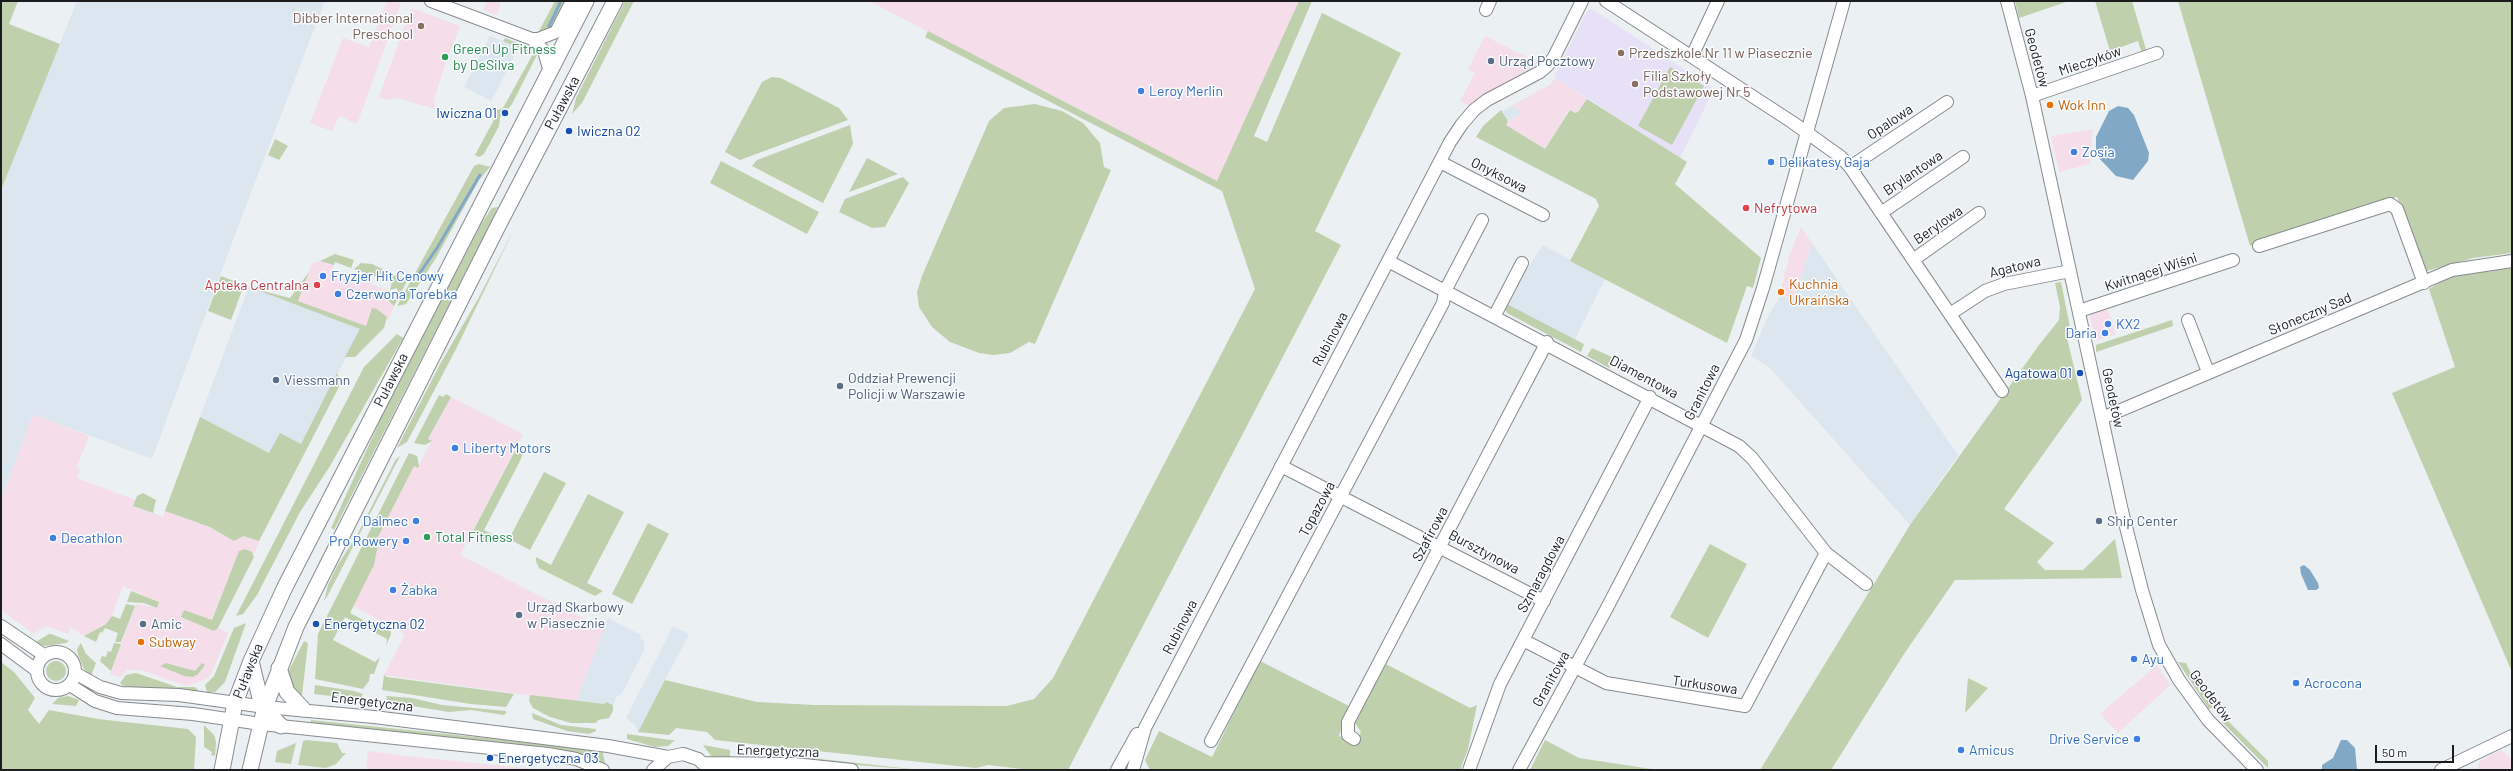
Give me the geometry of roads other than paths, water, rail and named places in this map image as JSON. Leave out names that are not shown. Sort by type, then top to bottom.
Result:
[{"type":"main road","name":"Puławska","points":[[222,770],[235,703],[251,661],[285,587],[586,1]]},
{"type":"main road","name":"Puławska","points":[[250,770],[265,707],[279,668],[308,603],[505,213],[615,1]]},
{"type":"main road","points":[[251,661],[260,698],[265,707],[282,726]]},
{"type":"main road","points":[[279,668],[287,692],[303,709]]},
{"type":"street","points":[[431,1],[532,39],[544,51],[550,72]]},
{"type":"street","points":[[532,39],[545,37],[556,32],[572,1]]},
{"type":"street","name":"Rubinowa","points":[[1133,770],[1145,728],[1388,261],[1459,128],[1471,113],[1487,100],[1540,72],[1548,66],[1582,1]]},
{"type":"street","points":[[1606,1],[1692,56],[1841,157],[1850,167],[2002,391]]},
{"type":"street","points":[[1692,56],[1718,1]]},
{"type":"street","name":"Granitowa","points":[[1519,770],[1746,340],[1808,134],[1844,1]]},
{"type":"street","name":"Geodetów","points":[[2006,1],[2032,96],[2102,418],[2142,590],[2159,645],[2179,680],[2208,720],[2257,770]]},
{"type":"street","name":"Mieczyków","points":[[2032,96],[2157,53]]},
{"type":"street","name":"Opalowa","points":[[1850,167],[1947,102]]},
{"type":"street","name":"Brylantowa","points":[[1881,213],[1963,157]]},
{"type":"street","name":"Onyksowa","points":[[1440,162],[1543,215]]},
{"type":"street","points":[[2259,246],[2392,204],[2397,209],[2424,283]]},
{"type":"street","name":"Berylowa","points":[[1913,260],[1979,213]]},
{"type":"street","name":"Topazowa","points":[[1210,741],[1443,303],[1445,291],[1482,220]]},
{"type":"street","name":"Kwitnącej Wiśni","points":[[2079,311],[2233,260]]},
{"type":"street","name":"Diamentowa","points":[[1388,261],[1495,315],[1703,424],[1739,446],[1752,458],[1826,553],[1866,584]]},
{"type":"street","name":"Słoneczny Sad","points":[[2102,418],[2452,270],[2512,262]]},
{"type":"street","points":[[1495,315],[1522,263]]},
{"type":"street","name":"Agatowa","points":[[1950,314],[1985,291],[2004,284],[2070,271]]},
{"type":"street","points":[[2188,320],[2208,372]]},
{"type":"street","name":"Szafirowa","points":[[1354,739],[1348,734],[1348,722],[1546,342]]},
{"type":"street","name":"Szmaragdowa","points":[[1469,770],[1500,684],[1650,397]]},
{"type":"street","name":"Bursztynowa","points":[[1281,466],[1440,546],[1544,601]]},
{"type":"street","name":"Turkusowa","points":[[1523,640],[1606,683],[1744,706],[1826,553]]},
{"type":"street","points":[[1,626],[44,656]]},
{"type":"street","points":[[1,644],[36,670],[40,682],[51,689],[57,690],[70,685],[75,673],[72,660],[67,655],[55,651],[44,656],[36,670]]},
{"type":"street","name":"Energetyczna","points":[[75,673],[100,687],[121,693],[179,695],[265,707],[303,709],[608,746],[668,757],[675,754],[690,755],[706,767],[794,764],[852,770]]},
{"type":"street","points":[[70,685],[95,701],[117,708],[548,754],[576,759],[603,770]]},
{"type":"street","name":"Rubinowa","points":[[1116,770],[1138,734],[1145,728]]},
{"type":"street","points":[[2441,770],[2511,740]]},
{"type":"street","points":[[653,770],[668,757]]},
{"type":"water","points":[[2118,106],[2128,108],[2134,115],[2149,153],[2148,161],[2133,180],[2116,176],[2096,155],[2096,137],[2109,111]]},
{"type":"water","points":[[2304,565],[2310,570],[2318,583],[2319,588],[2316,590],[2308,590],[2301,574],[2300,567]]},
{"type":"water","points":[[2341,740],[2347,740],[2355,748],[2357,770],[2322,770],[2322,765],[2333,758]]},
{"type":"waterway","points":[[549,26],[561,1]]},
{"type":"waterway","points":[[415,280],[437,248],[480,175]]},
{"type":"place","name":"Dibber International Preschool","points":[[421,26]]},
{"type":"place","name":"Przedszkole Nr 11 w Piasecznie","points":[[1621,53]]},
{"type":"place","name":"Green Up Fitness by DeSilva","points":[[445,57]]},
{"type":"place","name":"Urząd Pocztowy","points":[[1491,61]]},
{"type":"place","name":"Filia Szkoły Podstawowej Nr 5","points":[[1635,84]]},
{"type":"place","name":"Leroy Merlin","points":[[1141,91]]},
{"type":"place","name":"Wok Inn","points":[[2050,105]]},
{"type":"place","name":"Iwiczna 01","points":[[505,113]]},
{"type":"place","name":"Iwiczna 02","points":[[569,131]]},
{"type":"place","name":"Zosia","points":[[2074,152]]},
{"type":"place","name":"Delikatesy Gaja","points":[[1771,162]]},
{"type":"place","name":"Nefrytowa","points":[[1746,208]]},
{"type":"place","name":"Fryzjer Hit Cenowy","points":[[323,276]]},
{"type":"place","name":"Apteka Centralna","points":[[317,285]]},
{"type":"place","name":"Kuchnia Ukraińska","points":[[1781,292]]},
{"type":"place","name":"Czerwona Torebka","points":[[338,294]]},
{"type":"place","name":"KX2","points":[[2108,324]]},
{"type":"place","name":"Daria","points":[[2105,333]]},
{"type":"place","name":"Agatowa 01","points":[[2080,373]]},
{"type":"place","name":"Viessmann","points":[[276,380]]},
{"type":"place","name":"Oddział Prewencji Policji w Warszawie","points":[[840,386]]},
{"type":"place","name":"Liberty Motors","points":[[455,448]]},
{"type":"place","name":"Dalmec","points":[[416,521]]},
{"type":"place","name":"Ship Center","points":[[2099,521]]},
{"type":"place","name":"Total Fitness","points":[[427,537]]},
{"type":"place","name":"Decathlon","points":[[53,538]]},
{"type":"place","name":"Pro Rowery","points":[[406,541]]},
{"type":"place","name":"Żabka","points":[[393,590]]},
{"type":"place","name":"Urząd Skarbowy w Piasecznie","points":[[519,615]]},
{"type":"place","name":"Amic","points":[[143,624]]},
{"type":"place","name":"Energetyczna 02","points":[[316,624]]},
{"type":"place","name":"Subway","points":[[141,642]]},
{"type":"place","name":"Ayu","points":[[2134,659]]},
{"type":"place","name":"Acrocona","points":[[2296,683]]},
{"type":"place","name":"Drive Service","points":[[2137,739]]},
{"type":"place","name":"Amicus","points":[[1961,750]]},
{"type":"place","name":"Energetyczna 03","points":[[490,758]]}]
